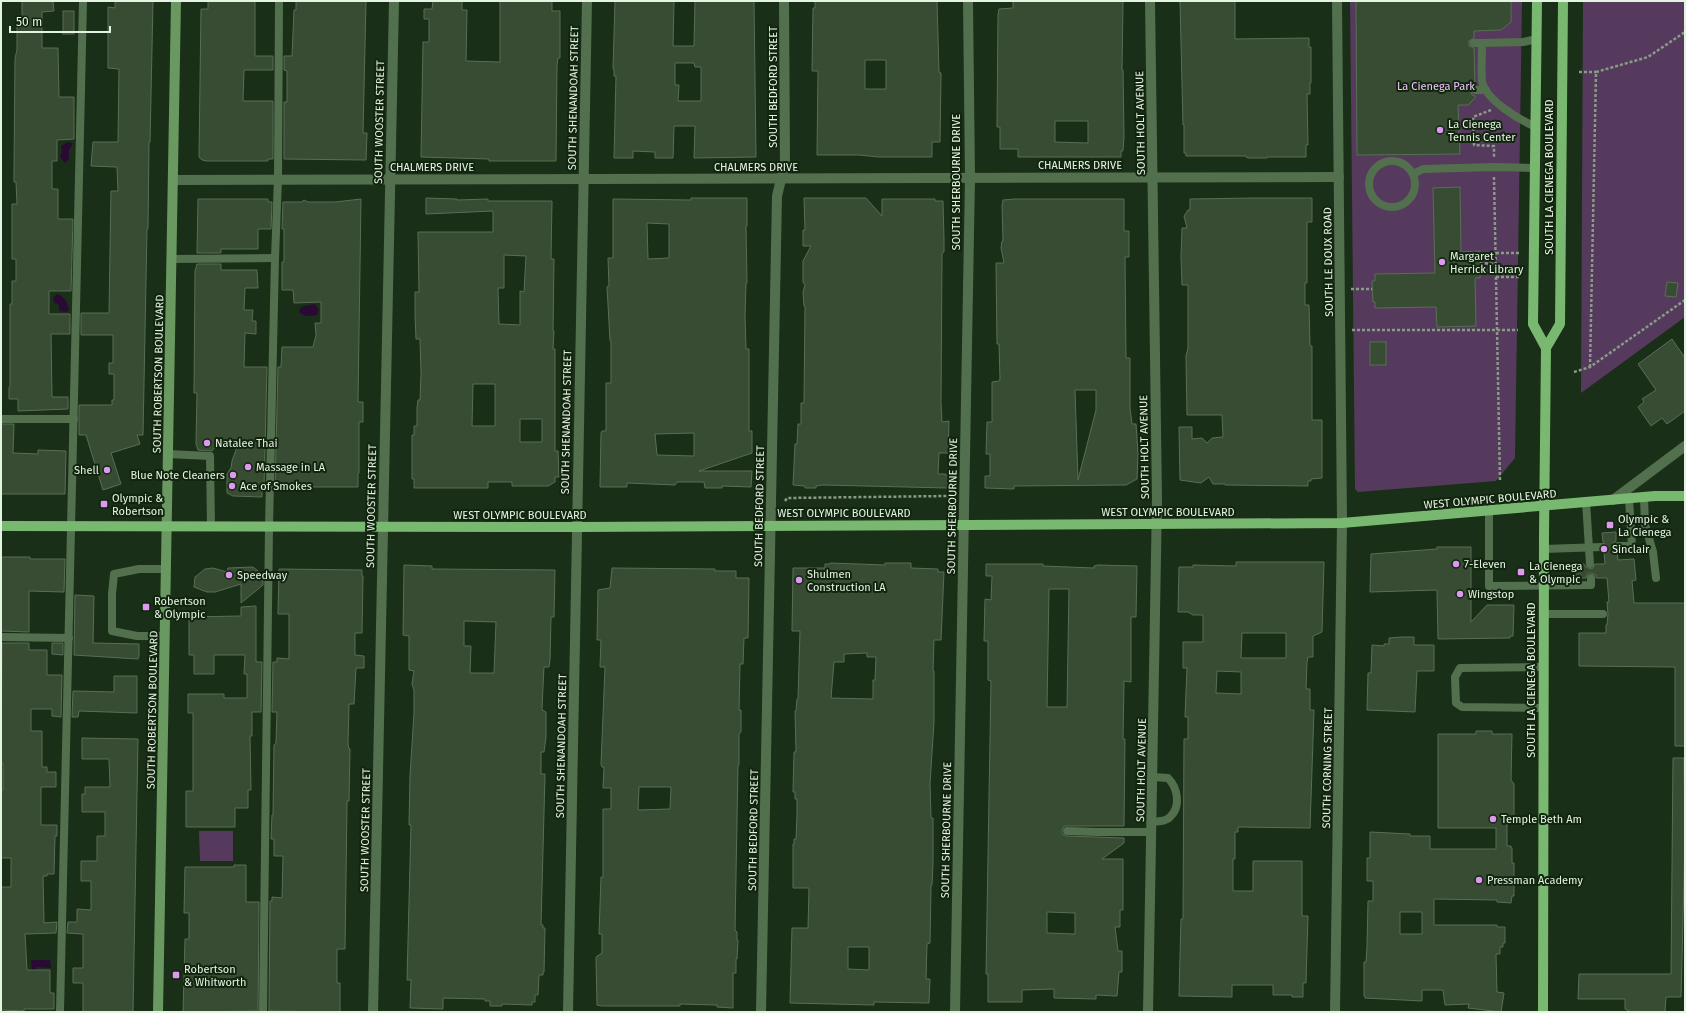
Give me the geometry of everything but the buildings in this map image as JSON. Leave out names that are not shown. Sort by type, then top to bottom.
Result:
[{"type":"main road","name":"SOUTH ROBERTSON BOULEVARD","points":[[158,1012],[176,1]]},
{"type":"main road","name":"SOUTH LA CIENEGA BOULEVARD","points":[[1537,1],[1533,324],[1546,348],[1543,708],[1543,1012]]},
{"type":"main road","name":"SOUTH LA CIENEGA BOULEVARD","points":[[1546,348],[1560,324],[1563,1]]},
{"type":"main road","name":"WEST OLYMPIC BOULEVARD","points":[[1,526],[577,527],[771,525],[1342,524],[1644,497],[1675,495],[1685,496]]},
{"type":"street","name":"SOUTH WOOSTER STREET","points":[[373,1012],[389,179],[394,1]]},
{"type":"street","name":"SOUTH SHENANDOAH STREET","points":[[568,1012],[587,1]]},
{"type":"street","name":"SOUTH BEDFORD STREET","points":[[761,1012],[778,196],[785,163],[784,1]]},
{"type":"street","name":"SOUTH SHERBOURNE DRIVE","points":[[955,1012],[970,178],[968,1]]},
{"type":"street","name":"SOUTH HOLT AVENUE","points":[[1148,1012],[1157,524],[1150,1]]},
{"type":"street","name":"SOUTH LE DOUX ROAD","points":[[1337,1],[1342,524]]},
{"type":"street","name":"CHALMERS DRIVE","points":[[173,180],[1339,177]]},
{"type":"street","points":[[1613,500],[1685,446]]},
{"type":"street","name":"SOUTH CORNING STREET","points":[[1335,1012],[1342,524]]},
{"type":"lane","points":[[60,1012],[83,1]]},
{"type":"lane","points":[[263,1012],[269,527],[278,179],[280,1]]},
{"type":"lane","points":[[1536,127],[1522,121],[1490,97],[1482,82],[1478,44],[1524,42],[1537,39]]},
{"type":"lane","points":[[1475,90],[1486,90]]},
{"type":"lane","points":[[1384,162],[1399,162],[1406,165],[1413,174],[1415,185],[1413,193],[1403,204],[1388,206],[1381,204],[1371,193],[1370,178],[1377,166],[1384,162]]},
{"type":"lane","points":[[1413,174],[1423,169],[1494,167],[1535,168]]},
{"type":"lane","points":[[172,259],[275,258]]},
{"type":"lane","points":[[1,419],[74,419]]},
{"type":"lane","points":[[168,454],[210,456],[210,527]]},
{"type":"lane","points":[[1644,497],[1645,525],[1653,552],[1656,578]]},
{"type":"lane","points":[[1618,546],[1632,546],[1628,499]]},
{"type":"lane","points":[[1586,502],[1590,564]]},
{"type":"lane","points":[[1489,511],[1489,586],[1592,585],[1591,578]]},
{"type":"lane","points":[[1544,549],[1602,547]]},
{"type":"lane","points":[[165,636],[142,637],[112,630],[112,594],[114,574],[139,569],[166,569]]},
{"type":"lane","points":[[1544,614],[1603,614]]},
{"type":"lane","points":[[1,637],[69,638]]},
{"type":"lane","points":[[1543,708],[1462,707],[1456,703],[1455,677],[1460,668],[1544,667]]},
{"type":"lane","points":[[1067,831],[1098,832],[1152,827],[1170,818],[1175,810],[1177,802],[1177,793],[1173,783],[1168,778],[1152,777]]},
{"type":"path","points":[[1579,72],[1596,72],[1648,58],[1685,32]]},
{"type":"path","points":[[1590,367],[1596,72]]},
{"type":"path","points":[[1499,103],[1495,108],[1472,117],[1474,144],[1494,146],[1500,481]]},
{"type":"path","points":[[1496,253],[1520,253]]},
{"type":"path","points":[[1480,263],[1496,264]]},
{"type":"path","points":[[1496,277],[1519,277]]},
{"type":"path","points":[[1351,289],[1372,289]]},
{"type":"path","points":[[1574,372],[1590,367],[1685,300]]},
{"type":"path","points":[[1352,330],[1518,330]]},
{"type":"path","points":[[785,500],[787,498],[947,496],[949,498]]},
{"type":"green space","name":"La Cienega Park","points":[[1350,1],[1522,1],[1515,458],[1496,481],[1358,492],[1355,489]]},
{"type":"green space","points":[[1583,1],[1685,1],[1685,317],[1581,393]]},
{"type":"green space","points":[[199,831],[233,831],[233,861],[200,861]]},
{"type":"shaded area","points":[[68,142],[72,143],[72,145],[69,150],[69,159],[65,163],[60,157],[62,152],[61,146]]},
{"type":"shaded area","points":[[57,294],[62,296],[67,302],[69,310],[67,312],[59,311],[59,305],[54,302],[53,298]]},
{"type":"shaded area","points":[[315,304],[319,310],[317,315],[310,316],[299,312],[301,307]]},
{"type":"shaded area","points":[[31,960],[50,960],[51,968],[37,967],[36,971],[32,970]]},
{"type":"place","name":"La Cienega Tennis Center","points":[[1440,130]]},
{"type":"place","name":"Margaret Herrick Library","points":[[1442,262]]},
{"type":"place","name":"Natalee Thai","points":[[207,443]]},
{"type":"place","name":"Massage in LA","points":[[248,467]]},
{"type":"place","name":"Shell","points":[[107,470]]},
{"type":"place","name":"Blue Note Cleaners","points":[[233,475]]},
{"type":"place","name":"Ace of Smokes","points":[[232,486]]},
{"type":"place","name":"Olympic & Robertson","points":[[104,504]]},
{"type":"place","name":"Olympic & La Cienega","points":[[1610,525]]},
{"type":"place","name":"Sinclair","points":[[1604,549]]},
{"type":"place","name":"7-Eleven","points":[[1456,564]]},
{"type":"place","name":"La Cienega & Olympic","points":[[1521,572]]},
{"type":"place","name":"Speedway","points":[[229,575]]},
{"type":"place","name":"Shulmen Construction LA","points":[[799,580]]},
{"type":"place","name":"Wingstop","points":[[1460,594]]},
{"type":"place","name":"Robertson & Olympic","points":[[146,607]]},
{"type":"place","name":"Temple Beth Am","points":[[1493,819]]},
{"type":"place","name":"Pressman Academy","points":[[1479,880]]},
{"type":"place","name":"Robertson & Whitworth","points":[[176,975]]}]
